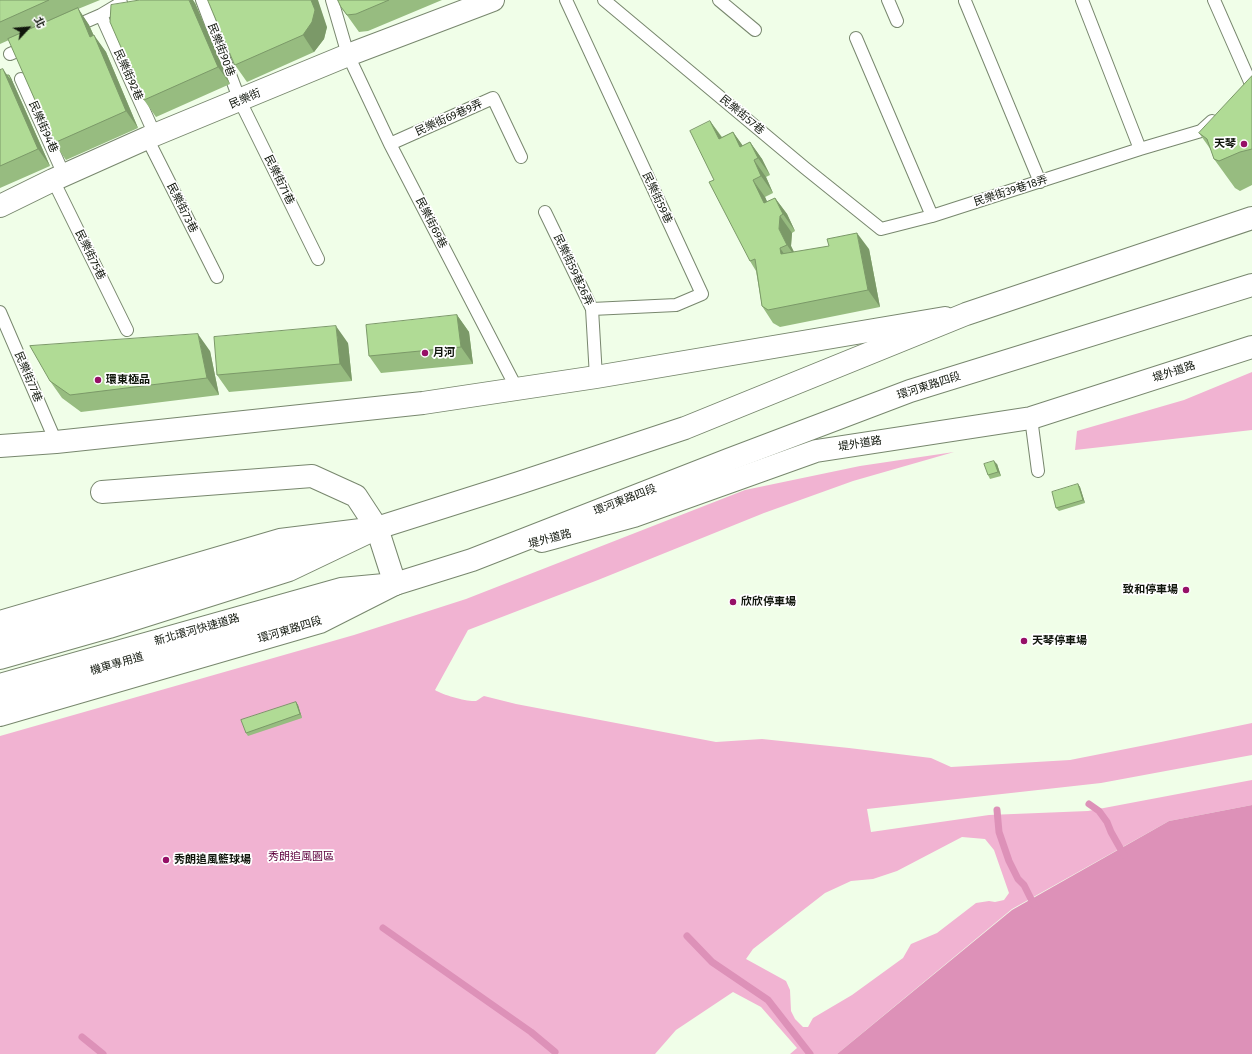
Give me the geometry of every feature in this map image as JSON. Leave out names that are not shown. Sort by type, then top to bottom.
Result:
[{"type":"main road","name":"民樂街","points":[[0,206],[151,137],[348,55],[493,0]]},
{"type":"main road","points":[[0,637],[377,528],[685,428],[966,314],[1252,218]]},
{"type":"main road","name":"環河東路四段","points":[[0,715],[320,622],[395,584],[472,560],[910,391],[1252,286]]},
{"type":"main road","points":[[0,446],[56,442],[423,403],[596,377],[966,314]]},
{"type":"main road","name":"堤外道路","points":[[472,560],[634,516],[816,451],[1031,418],[1252,347]]},
{"type":"main road","points":[[102,492],[312,476],[356,496],[377,528],[395,584]]},
{"type":"main road","points":[[0,622],[280,540],[377,528]]},
{"type":"main road","points":[[0,658],[109,627],[289,570],[377,528]]},
{"type":"main road","name":"新北環河快速道路","points":[[0,685],[342,589],[395,584]]},
{"type":"main road","name":"機車專用道","points":[[0,698],[299,613],[395,584]]},
{"type":"lane","name":"民樂街90巷","points":[[202,0],[240,101]]},
{"type":"lane","name":"民樂街69巷","points":[[332,0],[348,55],[390,144],[517,389]]},
{"type":"lane","name":"民樂街59巷","points":[[566,0],[702,294],[676,305],[592,309]]},
{"type":"lane","name":"民樂街57巷","points":[[604,0],[880,229]]},
{"type":"lane","points":[[720,0],[755,30]]},
{"type":"lane","points":[[888,0],[897,21]]},
{"type":"lane","points":[[1082,0],[1140,149]]},
{"type":"lane","points":[[1214,0],[1251,83],[1240,94]]},
{"type":"lane","points":[[965,1],[1040,182]]},
{"type":"lane","points":[[59,33],[101,15],[120,2],[130,12]]},
{"type":"lane","name":"民樂街92巷","points":[[101,15],[151,137]]},
{"type":"lane","points":[[856,38],[932,216]]},
{"type":"lane","points":[[10,54],[38,42]]},
{"type":"lane","name":"民樂街94巷","points":[[21,79],[59,178]]},
{"type":"lane","name":"民樂街69巷9弄","points":[[390,144],[493,98],[521,157]]},
{"type":"lane","name":"民樂街71巷","points":[[240,101],[318,259]]},
{"type":"lane","name":"民樂街39巷18弄","points":[[880,229],[932,216],[1140,149],[1201,131],[1218,115]]},
{"type":"lane","name":"民樂街73巷","points":[[151,137],[217,277]]},
{"type":"lane","name":"民樂街75巷","points":[[59,178],[127,330]]},
{"type":"lane","name":"民樂街59巷26弄","points":[[545,212],[592,309],[596,377]]},
{"type":"lane","name":"民樂街77巷","points":[[0,312],[56,442]]},
{"type":"lane","points":[[1031,418],[1038,471]]},
{"type":"green space","points":[[1252,372],[1252,430],[1075,450],[1077,431],[1184,400]]},
{"type":"green space","name":"秀朗追風園區","points":[[954,452],[853,481],[764,513],[598,580],[468,630],[435,690],[461,699],[476,701],[484,696],[516,704],[716,742],[762,739],[849,748],[931,758],[951,767],[1070,760],[1252,723],[1252,755],[1101,783],[867,809],[871,832],[989,815],[1088,811],[1252,780],[1252,805],[1169,821],[1012,909],[837,1054],[790,1054],[797,1048],[761,1007],[733,992],[676,1030],[655,1054],[0,1054],[0,736],[354,635],[466,599],[745,490],[860,466]],"holes":[[[962,837],[985,839],[994,850],[1009,893],[1004,900],[976,903],[937,933],[911,944],[903,958],[852,995],[813,1018],[808,1027],[803,1027],[795,1019],[791,1011],[790,990],[786,981],[746,959],[753,949],[825,893],[851,881],[873,879],[897,871]]]},
{"type":"shaded area","points":[[1252,805],[1252,1054],[837,1054],[1012,910],[1169,821]]},
{"type":"building","points":[[0,0],[49,0],[0,22]]},
{"type":"building","points":[[140,0],[189,0],[218,67],[144,100],[110,22],[111,5]]},
{"type":"building","points":[[208,0],[311,0],[315,10],[312,22],[303,35],[235,65]]},
{"type":"building","points":[[338,0],[389,0],[356,14],[347,15]]},
{"type":"building","points":[[78,8],[90,37],[94,35],[126,111],[54,143],[8,39]]},
{"type":"building","points":[[3,69],[38,149],[0,166],[0,70]]},
{"type":"building","points":[[1252,76],[1252,149],[1240,152],[1219,161],[1214,159],[1207,139],[1199,133]]},
{"type":"building","points":[[710,121],[719,139],[733,132],[740,147],[750,142],[758,158],[754,160],[761,176],[753,180],[764,203],[775,198],[783,214],[780,216],[779,229],[787,245],[780,248],[781,254],[829,246],[827,239],[857,233],[868,290],[768,310],[762,306],[755,259],[750,261],[709,182],[714,180],[690,131]]},
{"type":"building","points":[[457,315],[461,347],[369,356],[366,325]]},
{"type":"building","points":[[336,326],[340,364],[217,375],[214,337]]},
{"type":"building","points":[[198,334],[207,378],[70,395],[50,381],[30,346]]},
{"type":"building","points":[[994,461],[998,472],[988,475],[984,464]]},
{"type":"building","points":[[1078,484],[1083,500],[1056,508],[1052,492]]},
{"type":"building","points":[[296,702],[300,714],[246,733],[241,720]]},
{"type":"waterway","points":[[1089,804],[1099,811],[1107,822],[1124,855]]},
{"type":"waterway","points":[[997,810],[999,832],[1009,861],[1018,879],[1024,885],[1035,907]]},
{"type":"waterway","points":[[383,928],[531,1032],[555,1052]]},
{"type":"waterway","points":[[687,936],[712,962],[768,1000],[810,1054]]},
{"type":"waterway","points":[[82,1037],[103,1054]]},
{"type":"place","name":"天琴","points":[[1244,144]]},
{"type":"place","name":"月河","points":[[425,353]]},
{"type":"place","name":"環東極品","points":[[98,380]]},
{"type":"place","name":"致和停車場","points":[[1186,590]]},
{"type":"place","name":"欣欣停車場","points":[[733,602]]},
{"type":"place","name":"天琴停車場","points":[[1024,641]]},
{"type":"place","name":"秀朗追風籃球場","points":[[166,860]]}]
